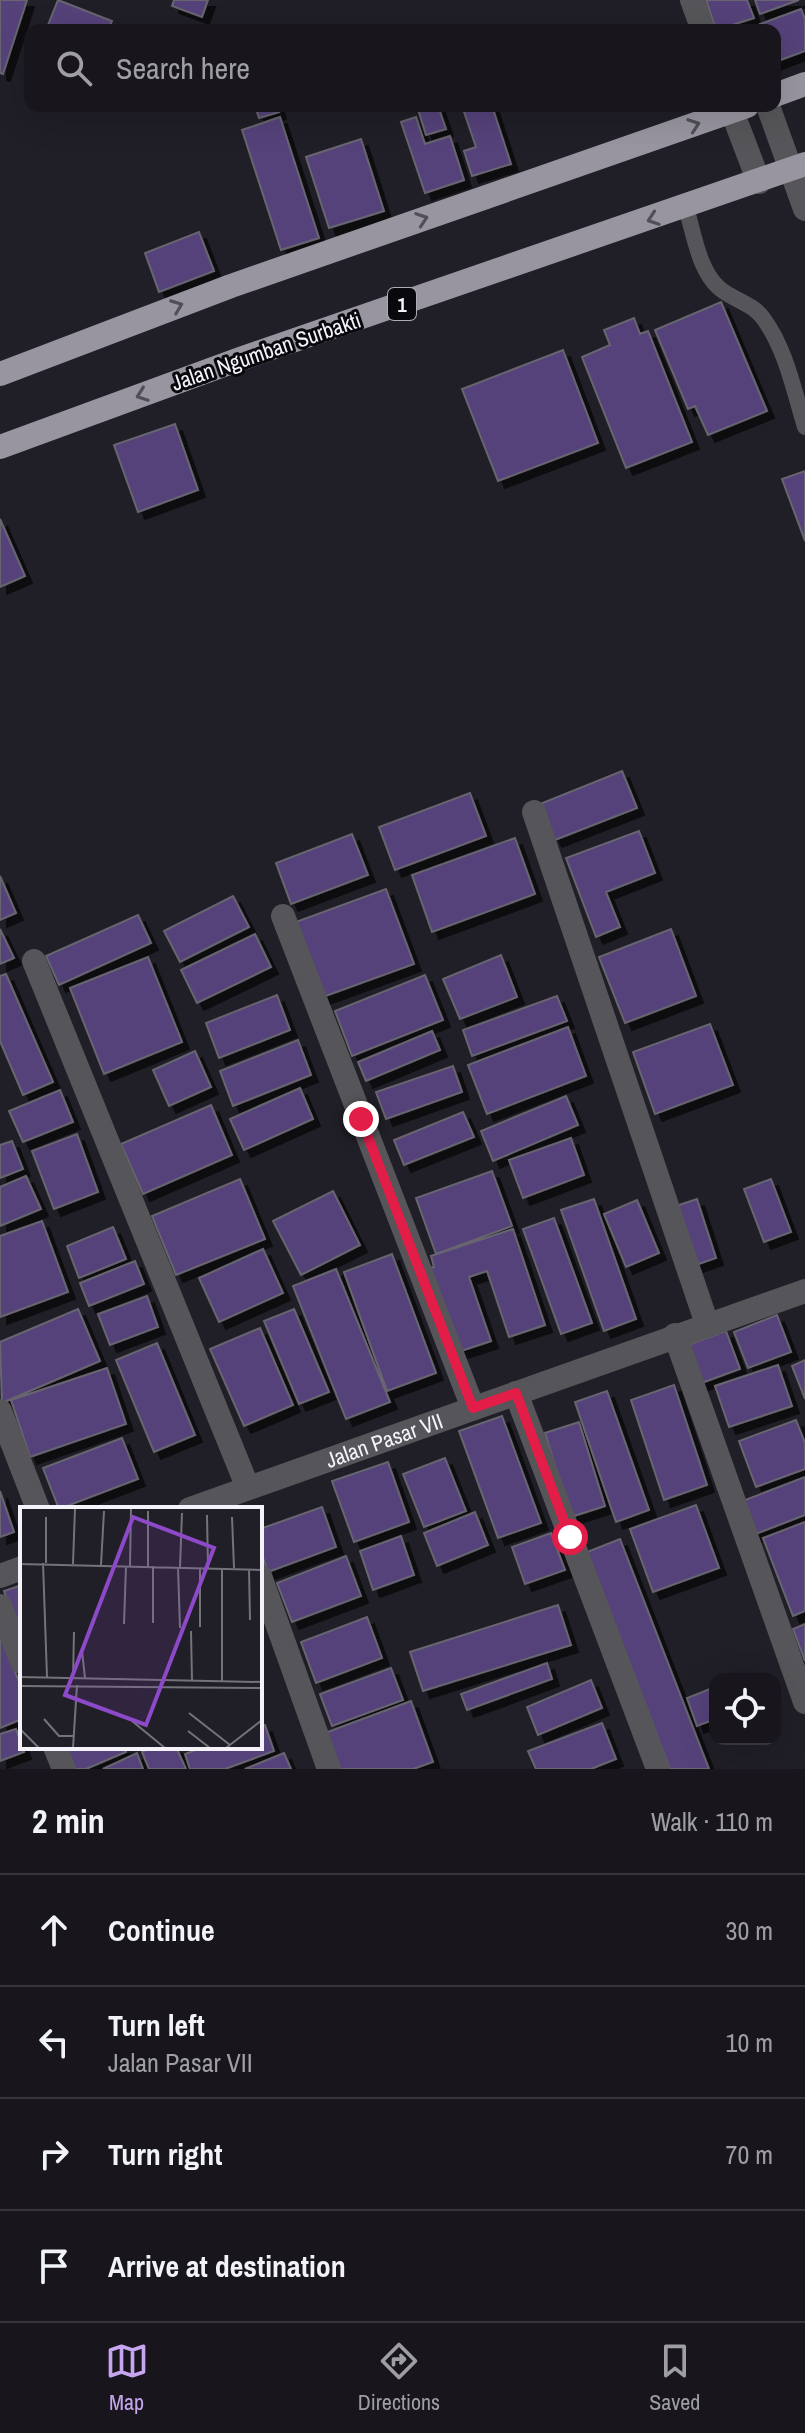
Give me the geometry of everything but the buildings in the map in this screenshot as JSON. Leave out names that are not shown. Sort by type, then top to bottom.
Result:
[{"type":"highway","points":[[781,93],[805,84]]},
{"type":"highway","points":[[0,374],[231,286],[725,112]]},
{"type":"highway","name":"Jalan Ngumban Surbakti","points":[[0,447],[240,359],[686,208],[798,166]]},
{"type":"street","points":[[692,0],[701,24]]},
{"type":"street","points":[[737,112],[759,182]]},
{"type":"street","points":[[771,112],[798,166],[805,209]]},
{"type":"street","points":[[534,812],[707,1324]]},
{"type":"street","points":[[283,916],[473,1408]]},
{"type":"street","points":[[34,961],[239,1497]]},
{"type":"street","name":"Jalan Pasar VII","points":[[198,1507],[239,1497],[473,1408],[805,1291]]},
{"type":"street","points":[[675,1335],[805,1702]]},
{"type":"street","points":[[516,1393],[658,1769]]},
{"type":"street","points":[[0,1411],[37,1507]]},
{"type":"street","points":[[0,1576],[20,1569]]},
{"type":"street","points":[[262,1582],[329,1769]]},
{"type":"street","points":[[0,1606],[20,1657]]},
{"type":"street","points":[[56,1749],[64,1769]]},
{"type":"lane","points":[[686,208],[702,263],[717,286],[747,302],[762,315],[771,331],[787,366],[805,427]]},
{"type":"route","points":[[361,1119],[473,1408],[516,1393],[570,1537]]}]
